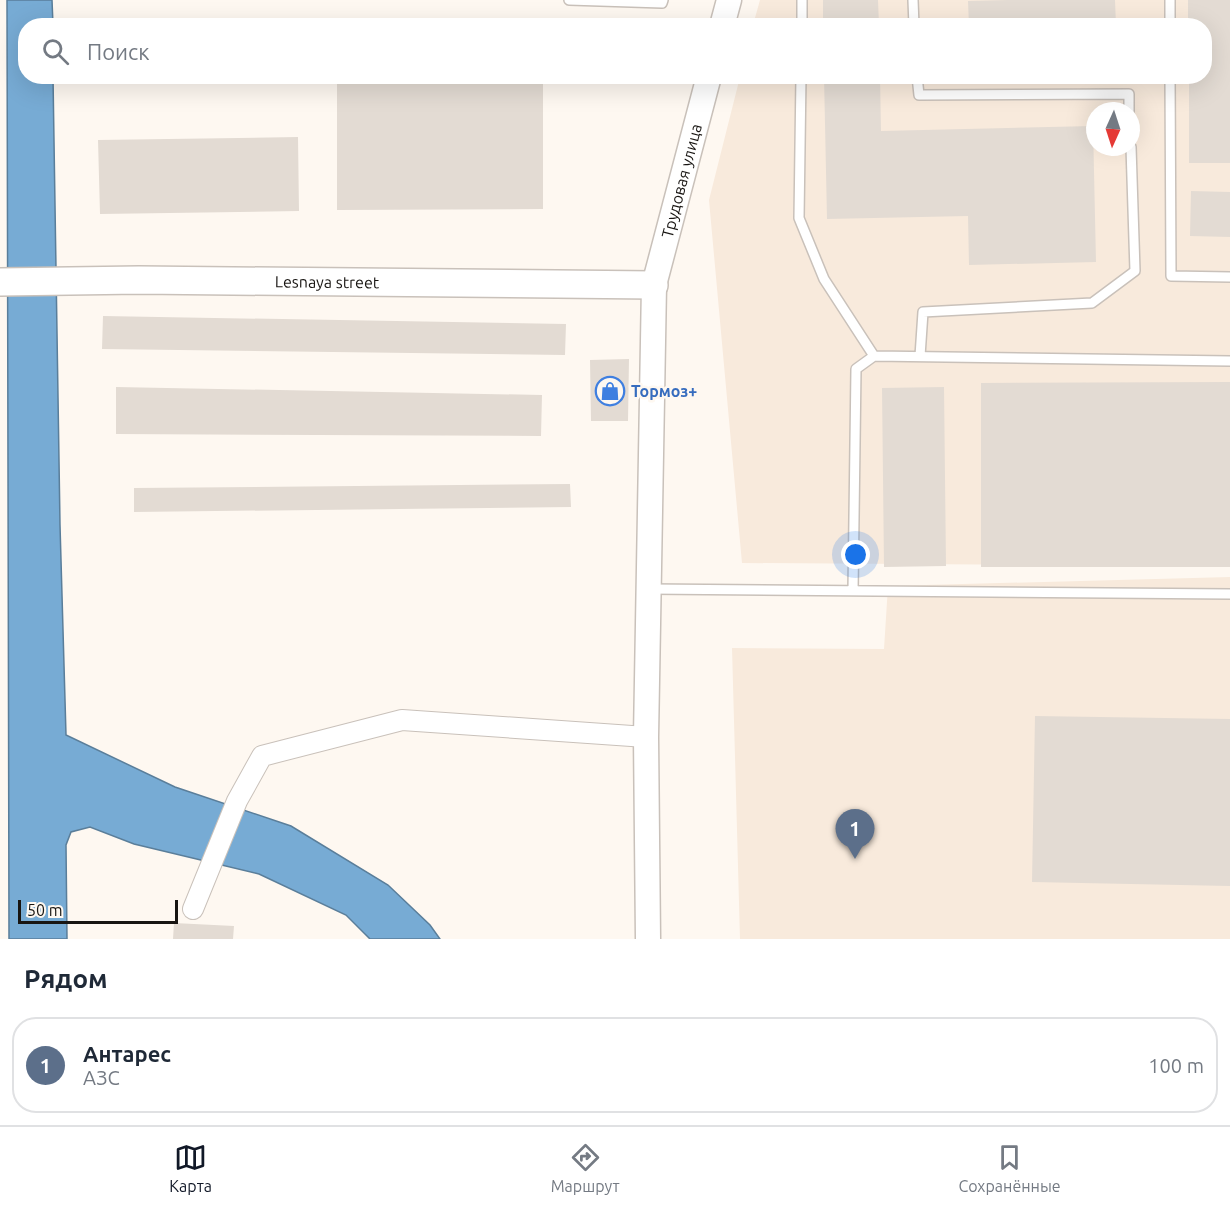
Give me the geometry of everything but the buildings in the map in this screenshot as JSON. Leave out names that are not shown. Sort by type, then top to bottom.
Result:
[{"type":"main road","name":"Lesnaya street","points":[[0,282],[89,280],[654,285]]},
{"type":"street","points":[[724,18],[729,0]]},
{"type":"street","name":"Трудовая улица","points":[[648,939],[646,737],[654,285],[707,84]]},
{"type":"street","points":[[194,909],[237,801],[262,756],[402,720],[646,737]]},
{"type":"lane","points":[[569,0],[662,3],[663,0]]},
{"type":"lane","points":[[802,0],[802,18]]},
{"type":"lane","points":[[913,0],[914,18]]},
{"type":"lane","points":[[1170,0],[1170,18]]},
{"type":"lane","points":[[801,84],[799,218],[824,279],[874,356]]},
{"type":"lane","points":[[918,84],[919,95],[1129,94],[1129,102]]},
{"type":"lane","points":[[1170,84],[1171,276],[1230,277]]},
{"type":"lane","points":[[920,356],[923,312],[1092,303],[1135,271],[1131,156]]},
{"type":"lane","points":[[853,591],[856,369],[874,356],[1230,362]]},
{"type":"lane","points":[[649,590],[1230,594]]},
{"type":"shaded area","points":[[760,0],[1230,0],[1230,566],[742,563],[709,200],[738,84],[1212,84],[1212,18],[755,18]]},
{"type":"shaded area","points":[[1230,577],[1230,939],[740,939],[732,648],[884,649],[888,586]]},
{"type":"water","points":[[7,0],[52,0],[53,18],[18,18],[18,84],[53,84],[60,525],[66,735],[175,787],[291,826],[388,885],[430,925],[440,939],[370,939],[346,915],[259,874],[134,844],[90,827],[71,832],[66,845],[67,939],[9,939]]},
{"type":"place","name":"Тормоз+","points":[[610,391]]},
{"type":"place","name":"Антарес","points":[[855,859]]}]
